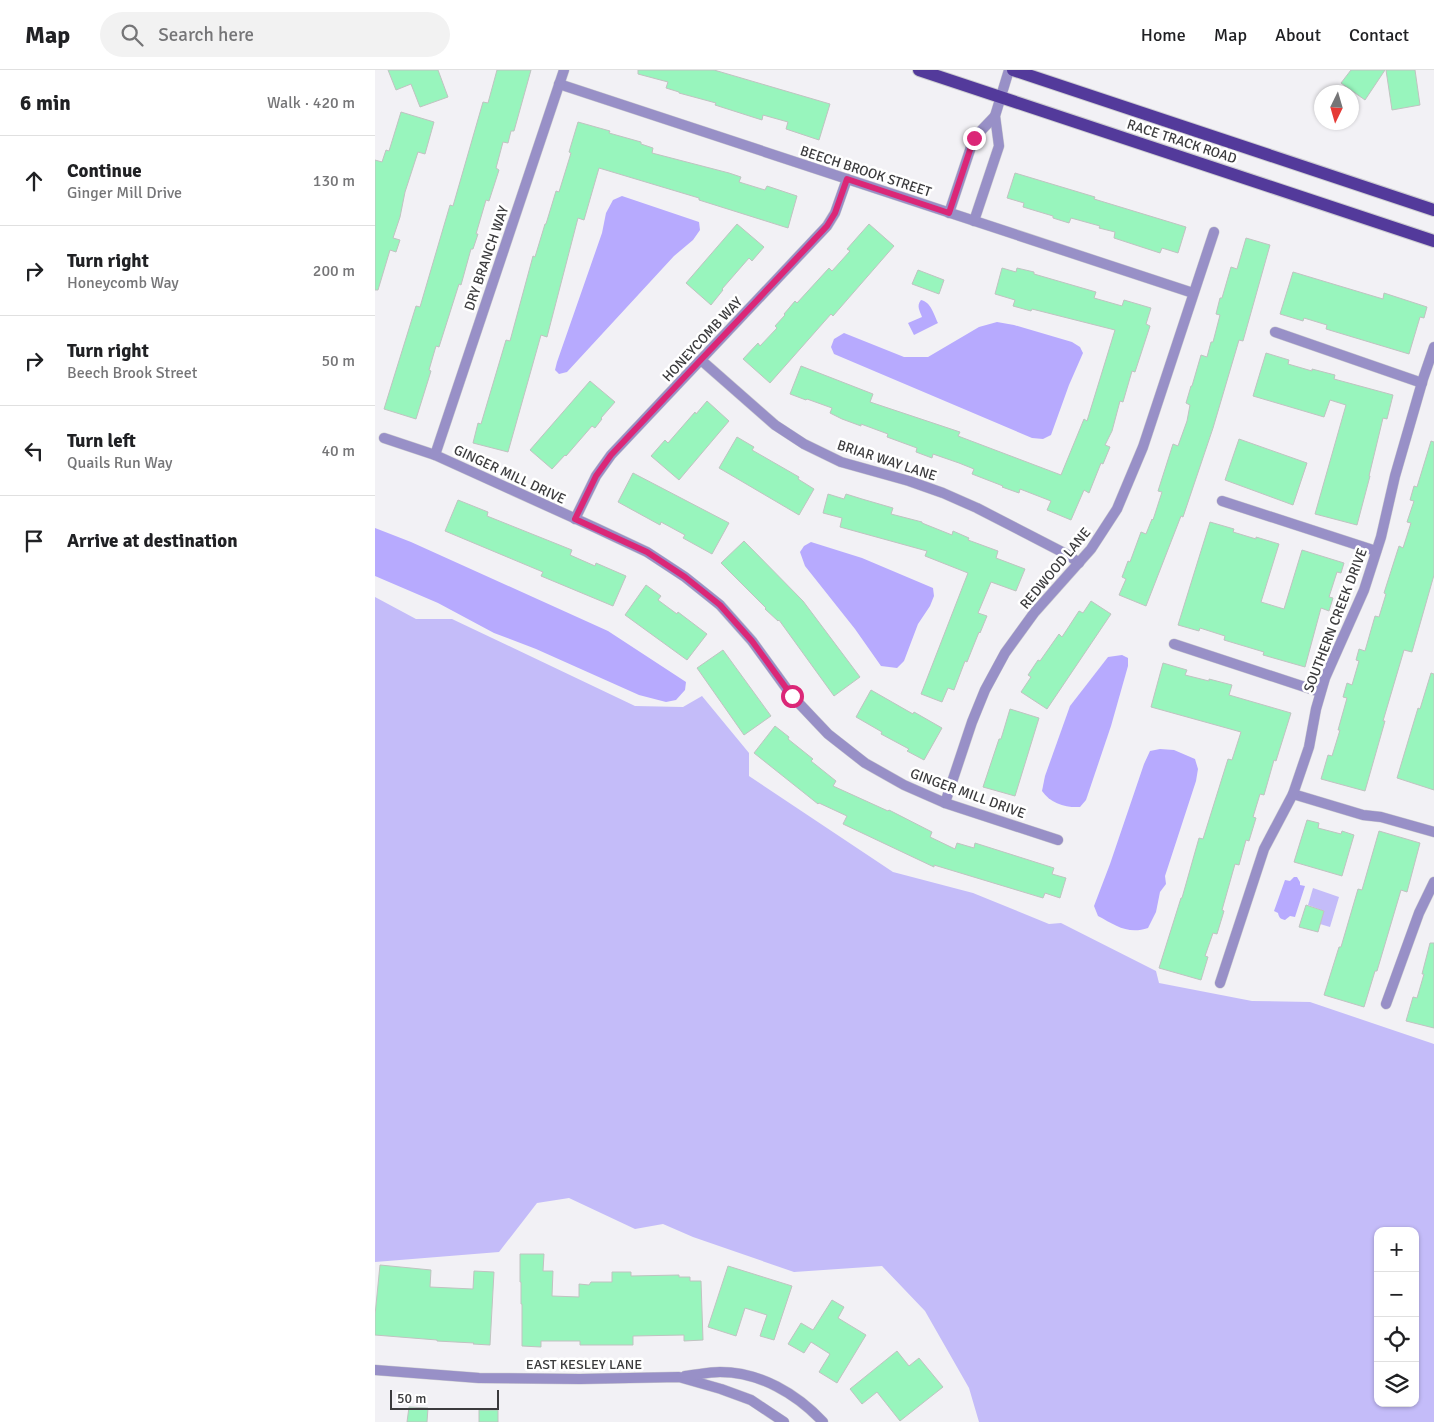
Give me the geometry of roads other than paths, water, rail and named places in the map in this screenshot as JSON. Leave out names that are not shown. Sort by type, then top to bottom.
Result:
[{"type":"main road","name":"RACE TRACK ROAD","points":[[919,70],[1434,241]]},
{"type":"main road","name":"RACE TRACK ROAD","points":[[1013,70],[1434,210]]},
{"type":"street","name":"DRY BRANCH WAY","points":[[435,455],[564,70]]},
{"type":"street","points":[[974,221],[999,146],[995,116],[1009,70]]},
{"type":"street","name":"BEECH BROOK STREET","points":[[559,84],[1193,293]]},
{"type":"street","points":[[949,213],[974,138],[995,116]]},
{"type":"street","name":"HONEYCOMB WAY","points":[[575,519],[596,476],[611,455],[827,226],[835,213],[847,179]]},
{"type":"street","name":"REDWOOD LANE","points":[[945,802],[971,722],[985,690],[1005,654],[1034,613],[1091,549],[1117,509],[1143,447],[1214,232]]},
{"type":"street","points":[[1275,332],[1422,383]]},
{"type":"street","name":"SOUTHERN CREEK DRIVE","points":[[1220,983],[1264,849],[1293,794],[1309,747],[1316,709],[1325,678],[1364,590],[1381,537],[1395,476],[1434,347]]},
{"type":"street","name":"BRIAR WAY LANE","points":[[701,360],[775,425],[804,444],[841,462],[909,481],[943,493],[977,508],[1079,563]]},
{"type":"street","name":"GINGER MILL DRIVE","points":[[384,438],[435,455],[647,552],[685,577],[720,605],[752,641],[792,696],[828,734],[865,763],[904,785],[945,802],[1058,840]]},
{"type":"street","points":[[1221,502],[1376,552]]},
{"type":"street","points":[[1174,644],[1321,692]]},
{"type":"street","points":[[1293,794],[1434,832]]},
{"type":"street","points":[[1386,1004],[1419,912],[1434,882]]},
{"type":"street","name":"EAST KESLEY LANE","points":[[375,1370],[488,1378],[679,1377],[751,1400],[784,1422]]},
{"type":"street","points":[[679,1377],[720,1372],[764,1380],[801,1401],[823,1422]]}]
